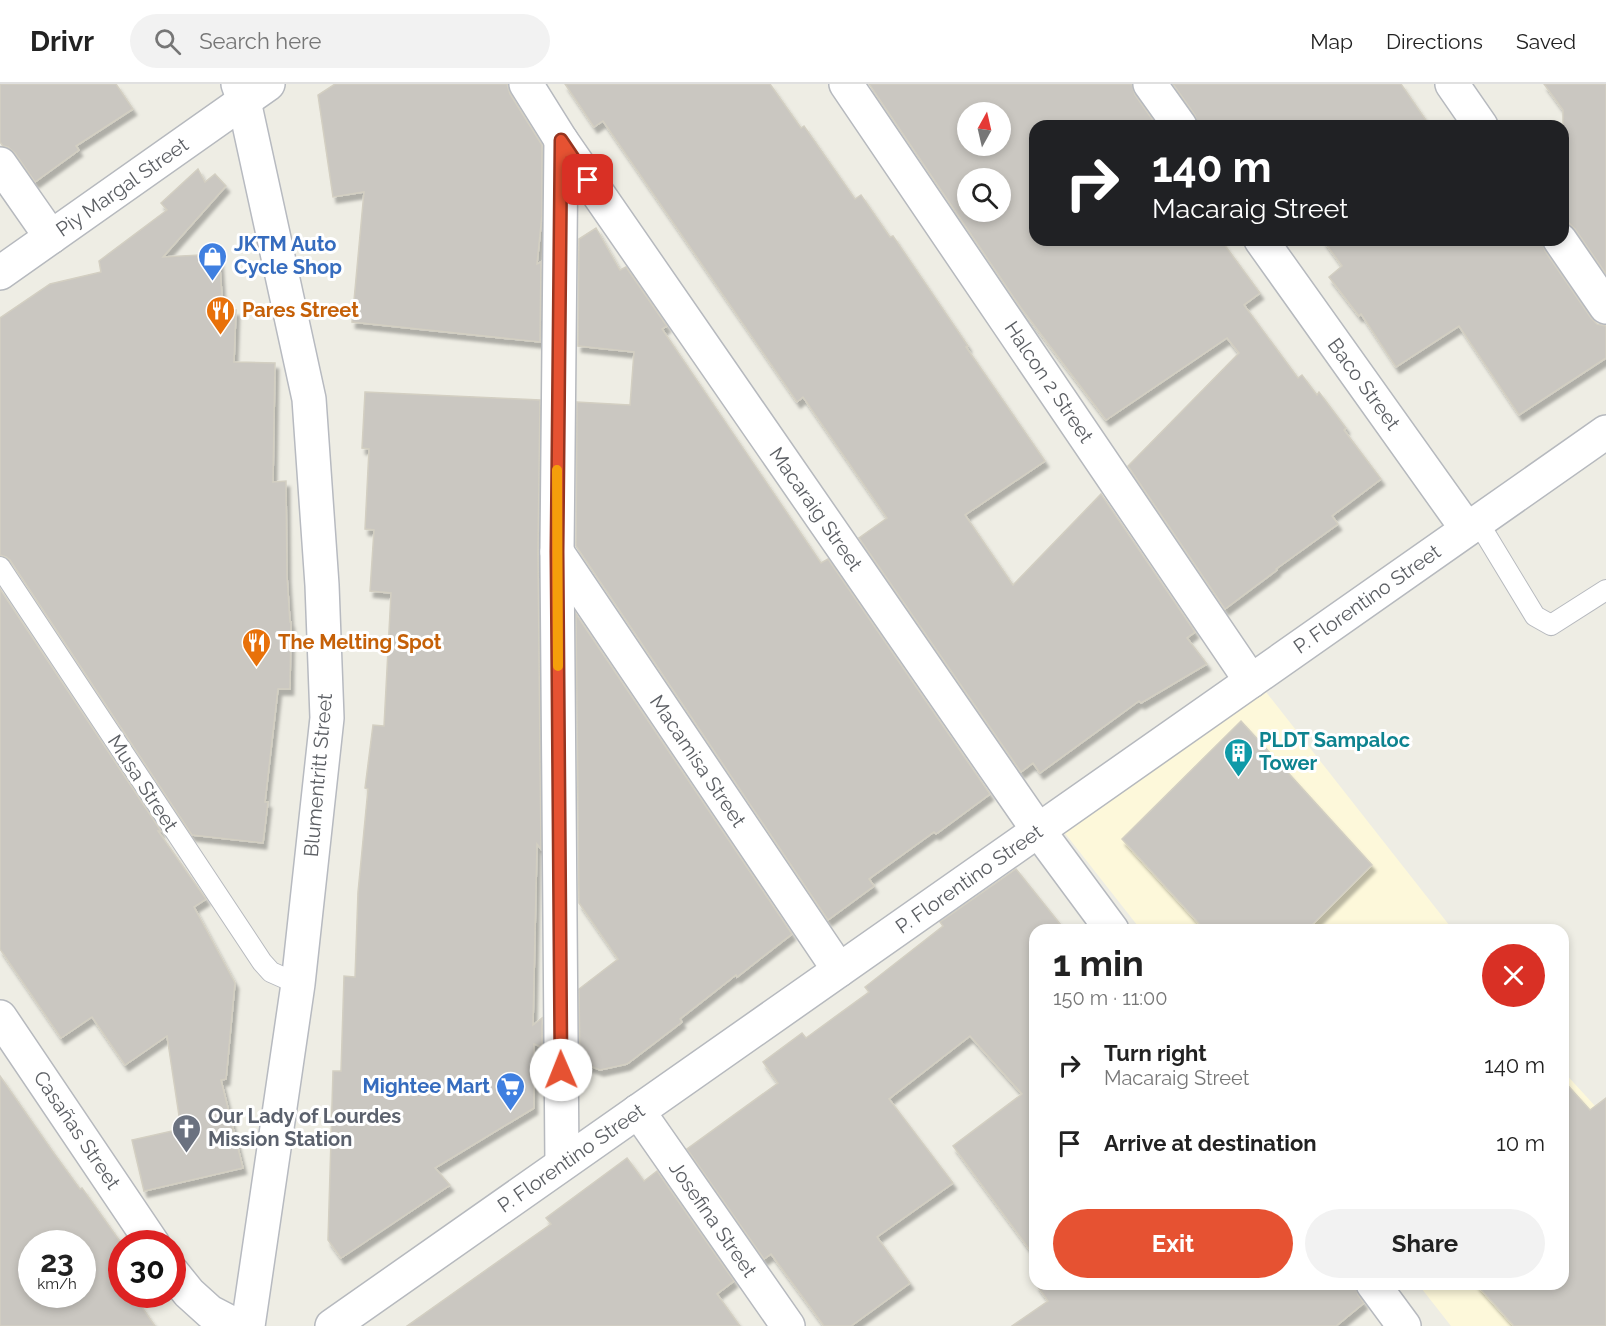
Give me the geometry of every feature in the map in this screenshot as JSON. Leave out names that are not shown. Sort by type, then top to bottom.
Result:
[{"type":"street","name":"Macaraig Street","points":[[526,84],[561,140],[1038,830],[1108,924]]},
{"type":"street","name":"Halcon 2 Street","points":[[846,84],[1251,681]]},
{"type":"street","points":[[1150,84],[1176,120]]},
{"type":"street","points":[[1452,84],[1477,120]]},
{"type":"street","name":"Piy Margal Street","points":[[0,273],[250,90]]},
{"type":"street","name":"Blumentritt Street","points":[[248,1326],[298,984],[327,718],[322,585],[309,399],[250,90]]},
{"type":"street","points":[[561,140],[557,552],[562,1164]]},
{"type":"street","points":[[0,164],[51,237]]},
{"type":"street","name":"Baco Street","points":[[1265,246],[1473,525]]},
{"type":"street","points":[[1564,246],[1606,307]]},
{"type":"street","name":"P. Florentino Street","points":[[332,1326],[1606,432]]},
{"type":"street","name":"Macamisa Street","points":[[557,552],[839,970]]},
{"type":"street","name":"Casañas Street","points":[[0,1017],[144,1230]]},
{"type":"street","name":"Josefina Street","points":[[638,1111],[788,1326]]},
{"type":"street","points":[[186,1289],[210,1312],[237,1326]]},
{"type":"street","points":[[1377,1290],[1404,1326]]},
{"type":"lane","points":[[1473,525],[1535,616],[1551,625],[1606,590]]},
{"type":"lane","name":"Musa Street","points":[[0,567],[262,962],[271,972],[298,984]]},
{"type":"shaded area","points":[[1266,692],[1448,924],[1136,924],[1060,827]]},
{"type":"shaded area","points":[[1569,1078],[1606,1118],[1606,1326],[1451,1326],[1423,1290],[1569,1290]]},
{"type":"building","points":[[0,84],[116,84],[133,109],[76,146],[79,150],[35,182],[15,153],[0,142]]},
{"type":"building","points":[[335,84],[507,84],[510,94],[542,145],[542,215],[537,264],[541,262],[540,342],[352,322],[364,192],[333,197],[318,95]]},
{"type":"building","points":[[565,84],[770,84],[801,128],[804,126],[855,199],[861,195],[890,237],[893,236],[1045,461],[965,515],[1013,585],[1101,494],[1195,632],[1187,638],[1207,664],[1141,703],[1139,701],[1040,773],[1033,763],[1021,772],[859,538],[887,518],[803,397],[797,402],[603,121],[594,127]]},
{"type":"building","points":[[869,84],[1132,84],[1135,95],[1153,120],[1029,120],[1029,246],[1225,246],[1260,293],[1244,305],[1298,378],[1302,375],[1317,395],[1319,392],[1381,479],[1332,516],[1338,524],[1225,609],[1128,466],[1239,353],[1227,338],[1106,420],[1021,308],[963,222],[1011,222],[1011,168],[957,168],[957,214]]},
{"type":"building","points":[[1173,84],[1401,84],[1426,120],[1196,120]]},
{"type":"building","points":[[1544,84],[1606,84],[1606,274],[1569,223],[1569,120],[1563,120],[1563,110]]},
{"type":"building","points":[[198,169],[205,182],[215,174],[226,186],[163,257],[219,254],[223,310],[236,310],[234,362],[275,363],[273,482],[286,481],[287,576],[291,622],[290,689],[278,689],[265,802],[268,802],[263,843],[192,835],[10,560],[0,555],[0,318],[50,284],[101,272],[99,261],[167,210],[161,203]]},
{"type":"building","points":[[596,228],[620,270],[626,267],[667,326],[662,329],[821,563],[828,559],[990,794],[869,879],[874,886],[828,920],[576,546],[577,402],[630,405],[634,352],[578,346],[579,239]]},
{"type":"building","points":[[1327,246],[1544,246],[1591,318],[1597,324],[1606,326],[1606,358],[1519,415],[1459,326],[1396,367],[1361,314],[1359,316],[1329,277],[1342,266]]},
{"type":"building","points":[[365,392],[540,400],[538,552],[541,849],[537,844],[533,1025],[542,1018],[542,1047],[534,1044],[534,1108],[435,1168],[450,1185],[341,1258],[328,1240],[333,1071],[341,1071],[344,976],[355,977],[358,892],[368,789],[365,788],[373,725],[384,726],[391,593],[370,591],[374,530],[365,529],[369,449],[362,448]]},
{"type":"building","points":[[0,589],[161,831],[158,831],[206,899],[194,907],[235,983],[226,1079],[221,1080],[243,1168],[144,1191],[132,1140],[181,1129],[167,1036],[125,1065],[92,1017],[61,1038],[0,949]]},
{"type":"building","points":[[576,614],[792,934],[680,1019],[682,1022],[627,1064],[600,1070],[580,1062],[579,989],[618,959],[579,903]]},
{"type":"building","name":"PLDT Sampaloc Tower","points":[[1241,721],[1372,865],[1313,924],[1200,924],[1122,839]]},
{"type":"building","points":[[1016,869],[1060,924],[1029,924],[1029,1249],[953,1146],[1022,1094],[970,1036],[889,1099],[953,1183],[877,1237],[910,1283],[851,1326],[824,1326],[771,1254],[764,1259],[687,1149],[778,1083],[763,1062],[802,1033],[806,1038],[869,992],[865,987],[943,926],[940,922]]},
{"type":"building","points":[[0,1076],[53,1152],[112,1230],[108,1230],[108,1308],[143,1308],[155,1326],[0,1326]]},
{"type":"building","points":[[1569,1087],[1590,1110],[1606,1098],[1606,1326],[1514,1326],[1481,1290],[1569,1290]]},
{"type":"building","points":[[627,1158],[644,1181],[657,1171],[734,1281],[717,1294],[740,1326],[407,1326],[551,1224],[546,1218]]},
{"type":"building","points":[[1040,1290],[1357,1290],[1364,1303],[1336,1326],[1012,1326],[1048,1301]]},
{"type":"slow traffic","points":[[557,470],[558,666]]},
{"type":"place","name":"JKTM Auto Cycle Shop","points":[[213,282]]},
{"type":"place","name":"Pares Street","points":[[221,336]]},
{"type":"place","name":"The Melting Spot","points":[[257,668]]},
{"type":"place","name":"PLDT Sampaloc Tower","points":[[1238,778]]},
{"type":"place","name":"Mightee Mart","points":[[511,1112]]},
{"type":"place","name":"Our Lady of Lourdes Mission Station","points":[[187,1154]]},
{"type":"route","points":[[561,1070],[557,552],[561,140],[588,180]]}]
